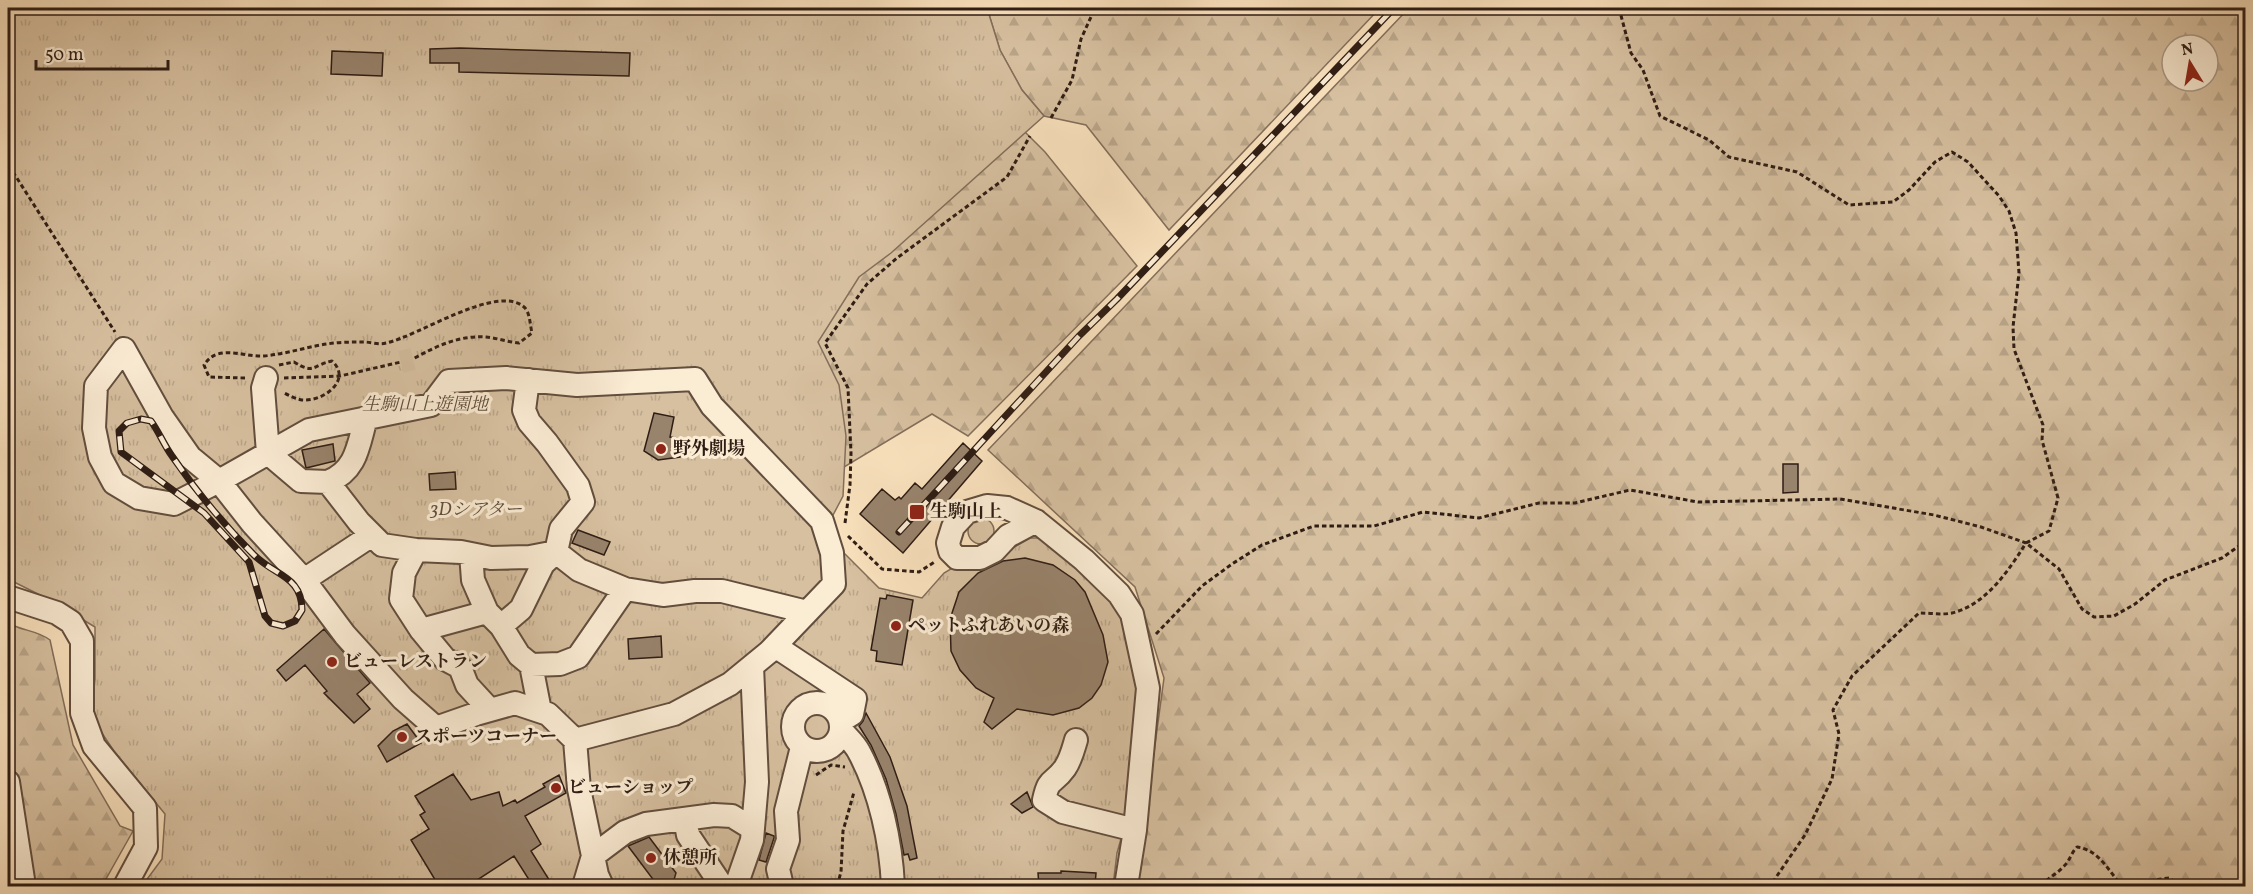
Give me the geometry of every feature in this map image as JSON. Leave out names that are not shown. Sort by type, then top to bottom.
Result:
[{"type":"street","points":[[575,740],[674,714],[730,684],[775,646],[834,584],[832,553],[822,521],[712,406],[695,379],[577,385],[506,378],[449,381],[431,405],[309,430],[219,481],[174,504],[139,498],[114,483],[100,457],[94,428],[96,386],[124,350],[162,417],[190,457],[219,481],[252,523],[304,580],[345,635],[403,699],[436,728],[515,703],[548,714],[575,740],[579,789],[593,856],[602,886]]},
{"type":"street","points":[[421,630],[494,619],[521,609],[543,564],[556,552],[561,529],[584,502],[578,486],[526,416],[524,410],[528,380]]},
{"type":"street","points":[[265,385],[268,453],[301,481],[328,482],[340,477],[353,464],[366,418]]},
{"type":"street","points":[[328,482],[359,522],[382,545],[491,558],[530,557],[556,552],[579,570],[625,589],[663,595],[695,591],[722,591],[807,612]]},
{"type":"street","points":[[1036,520],[1008,536],[994,551],[980,558],[957,558],[950,551],[948,543],[953,527],[967,512],[987,506],[1007,508],[1036,520],[1084,560],[1119,594],[1132,614],[1148,688],[1126,886]]},
{"type":"street","points":[[304,580],[372,535]]},
{"type":"street","points":[[416,550],[404,573],[401,598],[421,630],[445,659],[460,667],[467,684],[490,710]]},
{"type":"street","points":[[471,554],[473,580],[494,619],[519,655],[531,665],[540,711]]},
{"type":"street","points":[[531,665],[560,664],[578,657],[625,589]]},
{"type":"street","points":[[8,597],[57,613],[71,622],[82,641],[82,713],[94,747],[145,808],[146,847],[125,886]]},
{"type":"street","points":[[775,646],[855,699],[852,714],[841,725],[836,744],[823,751],[808,751],[802,747],[793,733],[792,725],[800,710],[815,703],[823,704],[837,713],[841,725],[858,750],[879,801],[893,886]]},
{"type":"street","points":[[736,886],[752,840],[757,782],[752,666]]},
{"type":"street","points":[[1076,740],[1071,759],[1063,771],[1047,784],[1044,800],[1063,812],[1134,830]]},
{"type":"street","points":[[782,886],[778,869],[788,840],[786,811],[802,747]]},
{"type":"street","points":[[8,782],[24,886]]},
{"type":"street","points":[[584,886],[593,856],[624,832],[646,825],[714,814],[732,816],[753,830]]},
{"type":"street","points":[[685,819],[688,835],[722,886]]},
{"type":"path","points":[[1051,118],[1072,80],[1081,39],[1095,8]]},
{"type":"path","points":[[1619,8],[1631,53],[1643,70],[1660,116],[1709,140],[1729,158],[1797,172],[1849,205],[1893,202],[1909,190],[1935,162],[1952,152],[1968,162],[1999,196],[2009,211],[2016,233],[2019,273],[2013,327],[2014,349],[2043,425],[2042,440],[2058,498],[2049,531],[2026,543],[2011,567],[1978,602],[1952,613],[1919,613],[1852,676],[1833,710],[1839,734],[1832,779],[1805,836],[1770,886]]},
{"type":"path","points":[[950,551],[919,572],[882,569],[843,531],[850,485],[851,433],[848,388],[825,343],[867,284],[897,258],[1006,177],[1030,136]]},
{"type":"path","points":[[8,150],[14,172],[115,331]]},
{"type":"path","points":[[401,362],[340,376],[265,385],[209,377],[204,364],[208,358],[220,354],[260,356],[282,354],[327,344],[365,342],[384,344],[405,338],[464,309],[496,302],[511,301],[524,307],[528,315],[532,333],[519,343],[488,337],[471,337],[454,340],[413,359]]},
{"type":"path","points":[[333,360],[339,366],[340,376],[336,385],[329,392],[317,398],[302,400],[265,385],[267,371],[276,366],[294,362],[306,369],[312,369],[333,360]]},
{"type":"path","points":[[1141,649],[1202,586],[1262,545],[1314,526],[1374,526],[1423,512],[1479,518],[1539,503],[1575,503],[1630,490],[1698,502],[1840,499],[1934,515],[1981,526],[2026,543],[2060,568],[2082,609],[2094,617],[2114,616],[2135,604],[2165,579],[2222,558],[2246,541]]},
{"type":"path","points":[[812,782],[816,774],[831,765],[851,768]]},
{"type":"path","points":[[837,886],[841,872],[843,831],[856,785]]},
{"type":"path","points":[[2041,886],[2047,878],[2061,870],[2077,847],[2088,848],[2102,859],[2121,885],[2170,878],[2178,886]]},
{"type":"green space","name":"生駒山上遊園地","points":[[8,8],[987,8],[1000,50],[1022,90],[1044,116],[891,253],[859,277],[818,342],[839,385],[846,436],[843,496],[831,519],[835,544],[879,588],[922,598],[944,573],[959,564],[978,568],[1030,538],[1049,538],[1108,597],[1126,626],[1141,696],[1130,807],[1117,853],[1113,886],[142,886],[162,859],[165,814],[114,751],[91,717],[95,679],[95,627],[52,601],[8,579]]},
{"type":"green space","points":[[987,8],[1380,8],[1169,230],[1086,125],[1044,116],[1022,90],[1000,50]]},
{"type":"green space","points":[[1409,8],[2245,8],[2245,886],[1136,886],[1164,678],[1135,587],[988,450]]},
{"type":"green space","points":[[85,87],[1008,115],[1045,152],[1137,266],[968,436],[932,414],[811,487]]},
{"type":"green space","points":[[981,518],[990,522],[994,531],[990,540],[981,544],[972,540],[968,531],[972,522]]},
{"type":"green space","points":[[8,623],[40,634],[50,640],[73,745],[120,826],[133,831],[102,886],[8,886]]},
{"type":"building","points":[[430,49],[630,53],[629,76],[459,72],[459,63],[430,63]]},
{"type":"building","points":[[332,51],[383,53],[382,76],[331,74]]},
{"type":"building","points":[[654,413],[674,417],[670,437],[678,438],[680,457],[658,460],[644,451]]},
{"type":"building","points":[[963,443],[982,461],[903,553],[860,514],[882,489],[895,500],[899,497],[901,499],[915,483],[922,489]]},
{"type":"building","points":[[333,444],[335,461],[306,468],[302,450]]},
{"type":"building","points":[[1783,464],[1798,464],[1798,492],[1783,493]]},
{"type":"building","points":[[455,472],[456,489],[430,490],[429,474]]},
{"type":"building","points":[[578,530],[610,542],[604,555],[572,543]]},
{"type":"building","points":[[1025,558],[1053,565],[1075,580],[1085,592],[1103,635],[1108,662],[1101,685],[1092,698],[1079,708],[1053,715],[1017,709],[992,729],[984,722],[994,698],[976,688],[960,670],[951,651],[950,619],[959,592],[978,573],[1003,561]]},
{"type":"building","name":"ペットふれあいの森","points":[[887,595],[913,600],[902,665],[876,661],[877,651],[871,650],[880,598],[886,599]]},
{"type":"building","points":[[324,629],[370,683],[357,694],[370,709],[354,723],[324,693],[327,691],[305,665],[286,681],[277,670]]},
{"type":"building","points":[[661,636],[662,657],[629,659],[628,639]]},
{"type":"building","points":[[866,713],[890,757],[907,806],[917,858],[910,860],[908,854],[904,855],[886,779],[871,745],[859,726]]},
{"type":"building","name":"スポーツコーナー","points":[[407,724],[421,743],[387,762],[378,746],[393,731]]},
{"type":"building","points":[[453,774],[471,800],[499,792],[503,806],[515,800],[517,803],[545,787],[543,784],[559,775],[566,793],[525,816],[541,844],[531,851],[553,886],[533,886],[514,856],[468,886],[442,886],[439,882],[437,883],[411,840],[429,829],[420,815],[425,812],[415,796]]},
{"type":"building","points":[[1027,792],[1033,807],[1022,813],[1011,804]]},
{"type":"building","points":[[766,833],[774,838],[766,862],[759,860]]},
{"type":"building","name":"休憩所","points":[[649,837],[676,873],[673,883],[658,886],[628,846]]},
{"type":"building","points":[[1061,871],[1096,873],[1095,886],[1039,886],[1038,873],[1061,873]]},
{"type":"tunnel","points":[[401,362],[413,359]]},
{"type":"railway","points":[[899,532],[1079,336],[1394,8]]},
{"type":"railway","points":[[141,419],[151,421],[181,469],[232,532],[262,562],[292,583],[301,599],[302,610],[295,621],[283,626],[271,623],[265,616],[249,562],[204,513],[121,452],[119,431],[127,423],[141,419]]},
{"type":"place","name":"野外劇場","points":[[661,449]]},
{"type":"place","name":"生駒山上","points":[[917,512]]},
{"type":"place","name":"ペットふれあいの森","points":[[896,626]]},
{"type":"place","name":"ビューレストラン","points":[[332,662]]},
{"type":"place","name":"スポーツコーナー","points":[[402,737]]},
{"type":"place","name":"ビューショップ","points":[[556,788]]},
{"type":"place","name":"休憩所","points":[[651,858]]},
{"type":"park label","name":"3Dシアター","points":[[476,510]]}]
